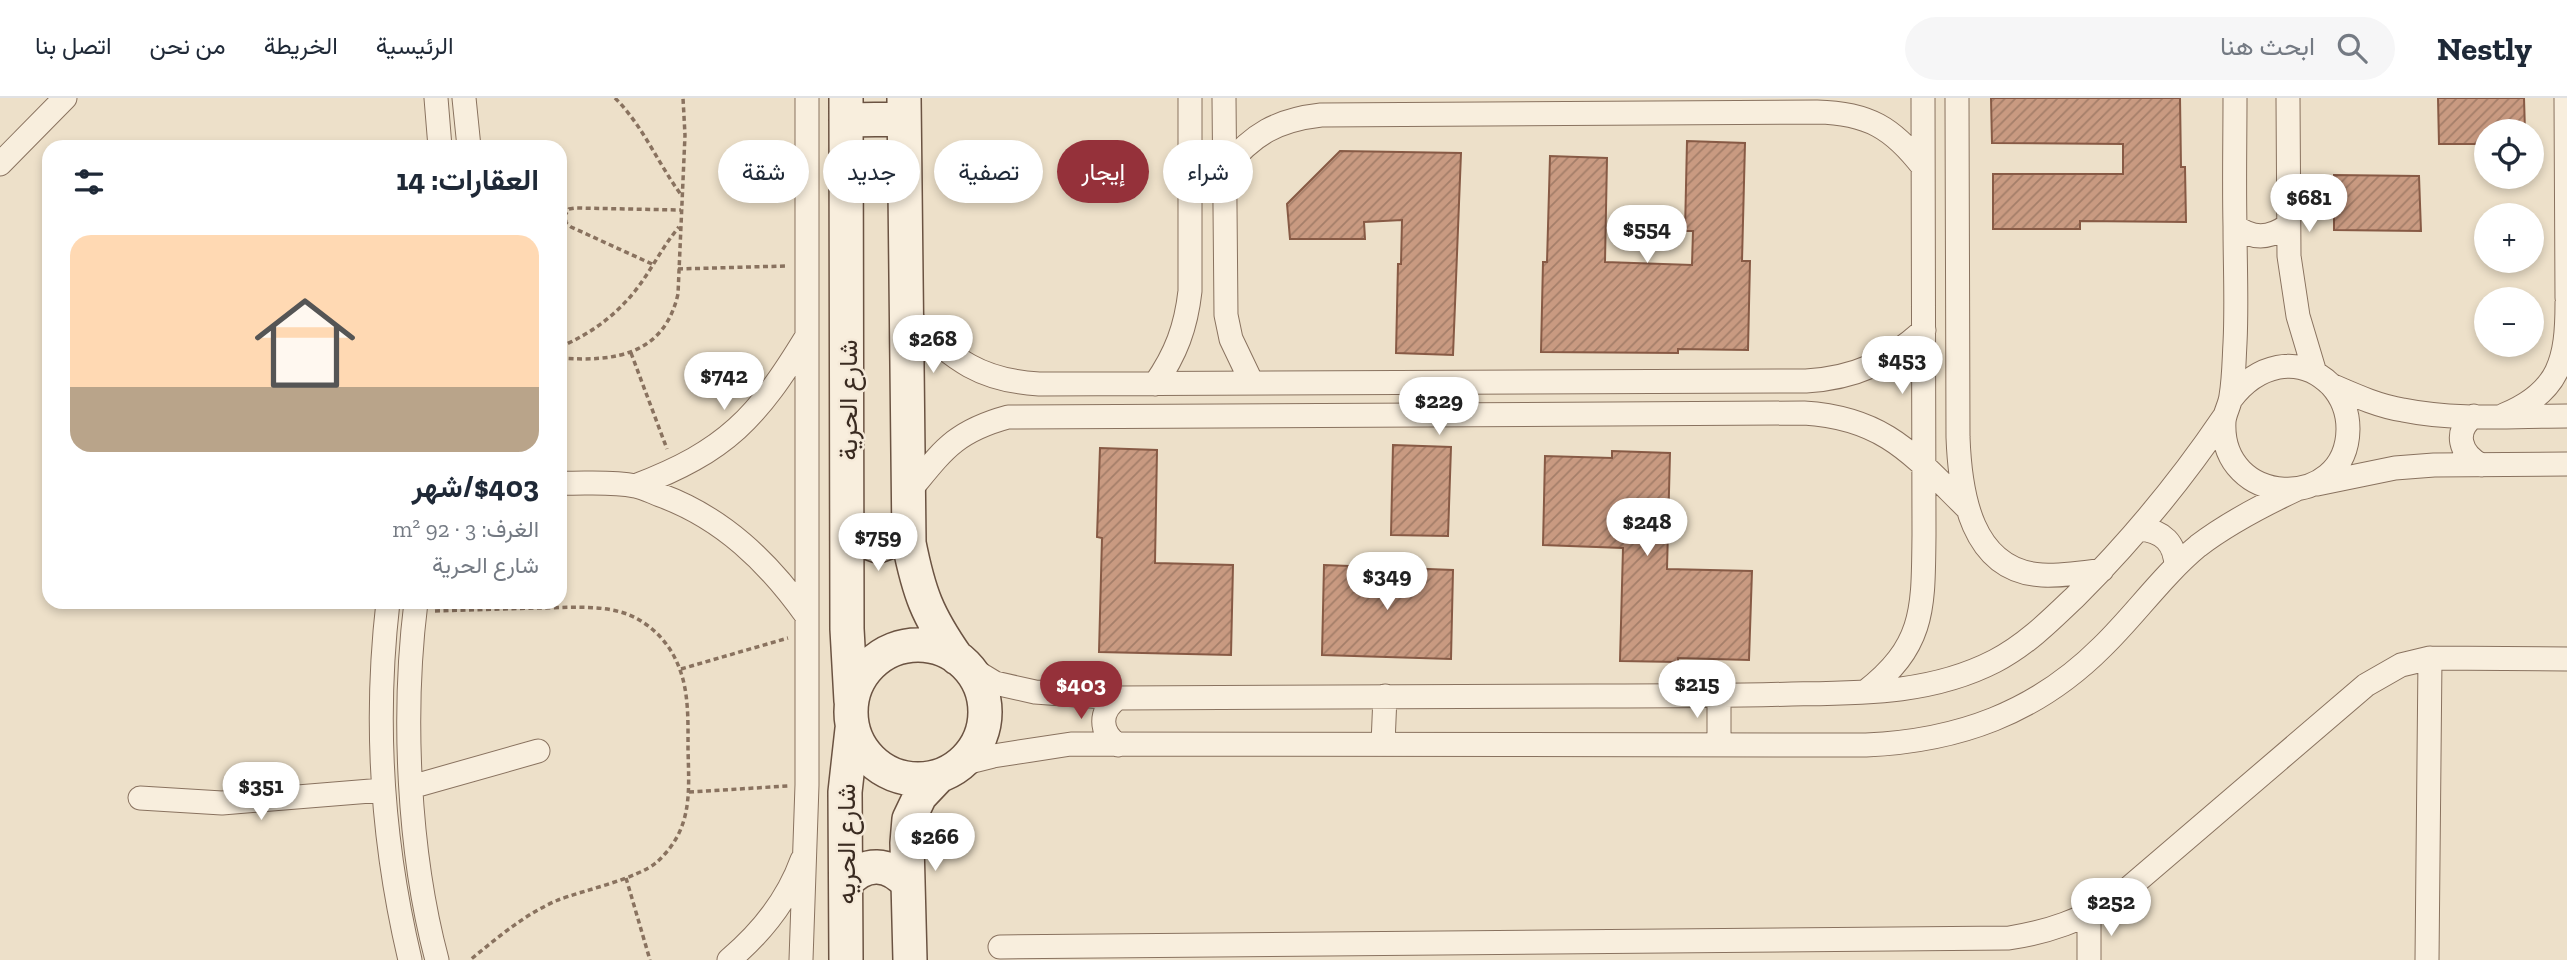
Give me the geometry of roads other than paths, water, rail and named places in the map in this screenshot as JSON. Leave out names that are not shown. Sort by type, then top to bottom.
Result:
[{"type":"street","points":[[0,164],[44,109],[65,98]]},
{"type":"street","points":[[436,98],[439,140]]},
{"type":"street","points":[[464,98],[467,140]]},
{"type":"street","points":[[801,960],[807,785],[807,98]]},
{"type":"street","points":[[1155,384],[1181,340],[1188,316],[1190,98]]},
{"type":"street","points":[[1224,98],[1224,140]]},
{"type":"street","points":[[1865,692],[1888,674],[1904,654],[1916,631],[1922,606],[1923,98]]},
{"type":"street","points":[[1957,98],[1958,438],[1967,508],[1975,530],[1987,547],[2002,561],[2020,570],[2040,575],[2102,570]]},
{"type":"street","points":[[2235,98],[2236,312],[2224,437],[2230,456],[2241,471],[2257,483],[2275,489],[2304,487],[2395,468],[2567,464]]},
{"type":"street","points":[[2288,98],[2287,226],[2292,286],[2298,316],[2323,379],[2342,401],[2348,420],[2348,439],[2342,458],[2330,473],[2244,515],[2220,530],[2176,566],[2103,647],[2079,669],[2034,700],[1995,720],[1932,739],[1899,743],[1071,744],[993,756],[910,779],[884,771],[864,753],[852,715],[855,688],[869,665],[892,650],[905,646],[932,646],[995,683],[1035,692],[1118,698],[1719,696],[1865,692],[1934,684],[1997,660],[2050,621],[2140,529],[2184,475],[2243,383],[2259,372],[2277,367],[2297,367],[2323,379],[2365,400],[2437,416],[2567,416]]},
{"type":"street","points":[[2500,416],[2523,407],[2542,392],[2557,372],[2565,349],[2566,98]]},
{"type":"street","points":[[1251,140],[1276,124],[1334,106],[1823,105],[1862,116],[1886,128],[1907,146],[1923,167]]},
{"type":"street","points":[[846,109],[904,109],[909,543],[924,604],[939,632],[981,690],[985,716],[978,743],[920,796],[909,819],[909,960]]},
{"type":"street","name":"شارع الحرية","points":[[846,109],[849,522],[847,629],[852,715]]},
{"type":"street","points":[[1224,203],[1226,315],[1231,339],[1252,383]]},
{"type":"street","points":[[2235,226],[2244,233],[2267,236],[2287,226]]},
{"type":"street","points":[[1190,291],[1205,301],[1216,299],[1225,290]]},
{"type":"street","points":[[906,315],[949,354],[969,367],[1015,383],[1039,384],[1826,380],[1854,374],[1879,364],[1903,349],[1924,330]]},
{"type":"street","points":[[635,486],[676,470],[709,452],[739,428],[765,400],[808,334]]},
{"type":"street","points":[[1826,380],[1832,384],[1836,397],[1832,410],[1826,414]]},
{"type":"street","points":[[1371,383],[1373,415]]},
{"type":"street","points":[[1038,416],[1029,403],[1031,392],[1039,384]]},
{"type":"street","points":[[849,522],[859,539],[878,546],[897,539],[907,508],[953,441],[979,425],[1008,416],[1826,414],[1854,420],[1880,431],[1903,447],[1967,508]]},
{"type":"street","points":[[2474,416],[2463,427],[2460,442],[2467,456],[2481,465]]},
{"type":"street","points":[[567,484],[635,486],[676,501],[715,522],[750,548],[773,572],[806,624]]},
{"type":"street","points":[[2140,529],[2151,530],[2171,543],[2176,566]]},
{"type":"street","points":[[387,609],[381,699],[384,799],[394,884],[410,960]]},
{"type":"street","points":[[415,609],[409,682],[412,795],[423,887],[437,960]]},
{"type":"street","points":[[2427,960],[2430,658]]},
{"type":"street","points":[[1000,947],[1124,953],[1774,950],[2009,938],[2050,930],[2089,915],[2116,899],[2366,685],[2401,666],[2430,658],[2567,659]]},
{"type":"street","points":[[1383,744],[1385,696]]},
{"type":"street","points":[[1719,696],[1719,744]]},
{"type":"street","points":[[1118,698],[1106,709],[1103,726],[1105,734],[1118,745]]},
{"type":"street","name":"شارع الحريه","points":[[846,960],[845,792],[852,715]]},
{"type":"street","points":[[140,798],[222,803],[384,799],[412,795],[538,751]]},
{"type":"street","points":[[729,960],[756,934],[777,908],[795,880],[806,850]]},
{"type":"street","points":[[846,883],[865,867],[877,866],[889,868],[908,884]]},
{"type":"street","points":[[2089,915],[2089,960]]}]
